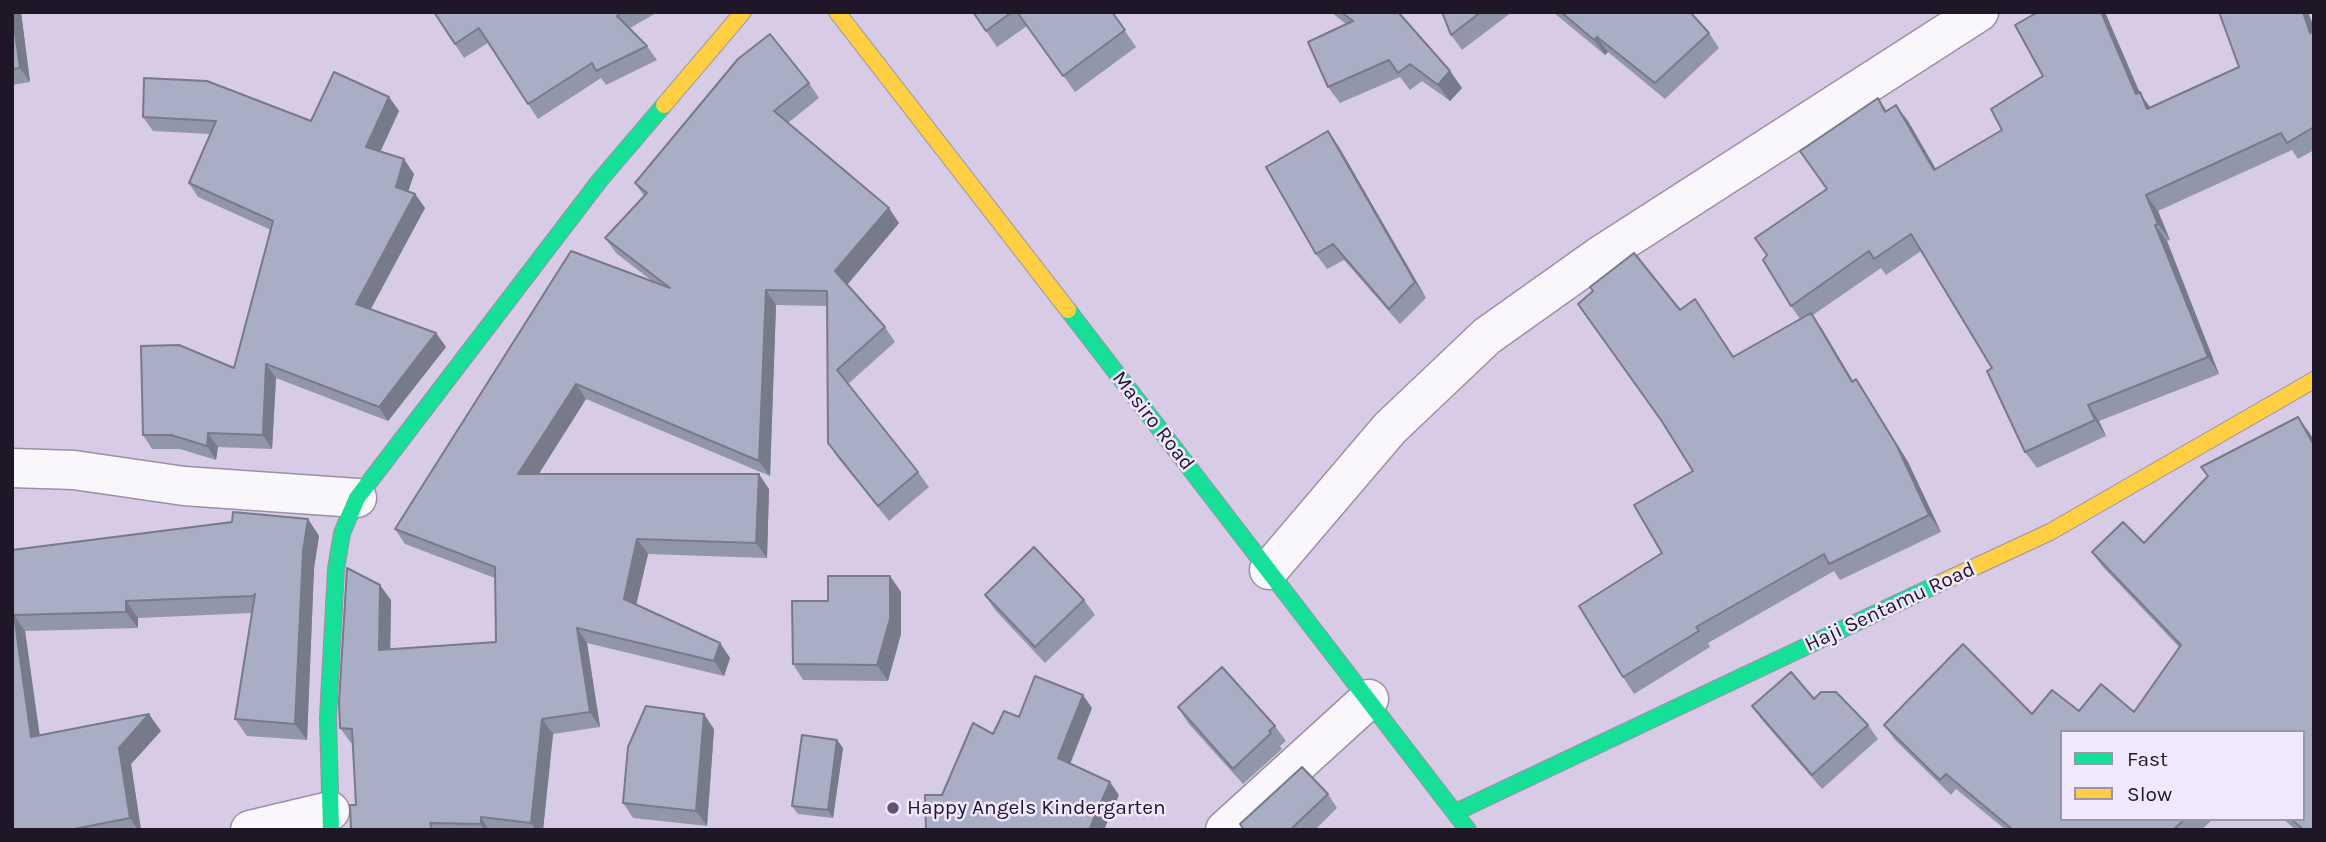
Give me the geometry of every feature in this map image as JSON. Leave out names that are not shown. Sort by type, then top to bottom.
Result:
[{"type":"street","points":[[250,830],[331,820],[328,718],[336,569],[342,533],[357,498],[600,180],[743,12]]},
{"type":"street","name":"Masiro Road","points":[[837,12],[1370,699],[1468,830]]},
{"type":"street","points":[[1269,570],[1390,428],[1487,335],[1601,255],[1979,12]]},
{"type":"street","name":"Haji Sentamu Road","points":[[1456,812],[2050,532],[2314,380]]},
{"type":"street","points":[[12,468],[74,470],[184,486],[357,498]]},
{"type":"street","points":[[1225,830],[1370,699]]},
{"type":"building","points":[[12,12],[20,68],[12,69]]},
{"type":"building","points":[[434,12],[623,12],[617,16],[647,46],[596,71],[592,63],[528,104],[479,28],[455,44]]},
{"type":"building","points":[[973,12],[1012,12],[986,31]]},
{"type":"building","points":[[1017,12],[1112,12],[1125,30],[1063,76]]},
{"type":"building","points":[[1341,12],[1398,12],[1450,71],[1438,85],[1410,64],[1398,73],[1389,60],[1328,87],[1308,42],[1353,21]]},
{"type":"building","points":[[1442,12],[1481,12],[1451,35]]},
{"type":"building","points":[[1561,12],[1690,12],[1709,33],[1655,83],[1597,37],[1594,40]]},
{"type":"building","points":[[2038,12],[2101,12],[2136,94],[2140,92],[2147,109],[2239,67],[2219,12],[2303,12],[2310,33],[2314,31],[2314,127],[2287,143],[2281,133],[2146,195],[2158,224],[2155,225],[2208,357],[2088,405],[2095,420],[2025,452],[1987,371],[1992,368],[1911,234],[1874,259],[1869,251],[1791,306],[1763,260],[1767,255],[1755,238],[1827,189],[1800,151],[1878,98],[1885,112],[1896,105],[1934,170],[2002,130],[1991,109],[2043,76],[2015,25]]},
{"type":"building","points":[[770,34],[809,83],[774,111],[889,208],[835,271],[885,327],[837,370],[918,472],[878,506],[828,443],[827,291],[766,290],[759,461],[576,384],[518,474],[759,474],[756,543],[637,539],[624,599],[720,643],[714,661],[577,628],[590,712],[542,719],[531,823],[481,817],[481,824],[430,823],[432,830],[351,830],[350,805],[356,805],[352,729],[340,728],[339,703],[347,568],[380,585],[379,650],[496,642],[495,567],[395,529],[571,251],[670,288],[605,238],[647,193],[635,183],[738,59]]},
{"type":"building","points":[[334,72],[389,97],[366,147],[404,159],[396,187],[415,194],[356,304],[436,333],[379,407],[266,364],[263,435],[208,433],[207,446],[171,435],[143,435],[141,346],[179,345],[234,368],[273,221],[189,183],[216,121],[143,117],[144,78],[207,81],[311,121]]},
{"type":"building","points":[[1328,131],[1415,282],[1389,309],[1333,244],[1316,254],[1266,167]]},
{"type":"building","points":[[1634,253],[1680,310],[1695,299],[1733,357],[1811,313],[1852,382],[1856,379],[1897,446],[1929,515],[1829,564],[1824,554],[1696,627],[1699,631],[1623,677],[1579,606],[1662,553],[1634,505],[1693,471],[1661,420],[1578,304],[1593,291],[1590,287]]},
{"type":"building","points":[[2298,417],[2314,445],[2314,830],[2304,830],[2293,821],[2305,821],[2305,730],[2060,730],[2060,821],[2183,821],[2173,830],[2013,830],[1946,774],[1940,780],[1884,725],[1963,644],[2032,714],[2052,690],[2079,711],[2101,684],[2134,712],[2181,645],[2092,552],[2123,522],[2144,543],[2208,476],[2201,467]]},
{"type":"building","points":[[233,512],[308,519],[303,551],[295,724],[235,719],[255,594],[126,601],[126,612],[14,615],[31,737],[149,714],[119,748],[130,818],[69,830],[12,830],[12,550],[232,522]]},
{"type":"building","points":[[1034,547],[1084,600],[1035,647],[985,595]]},
{"type":"building","points":[[828,576],[890,576],[890,619],[877,665],[793,664],[792,601],[828,601]]},
{"type":"building","points":[[1222,667],[1275,726],[1233,769],[1178,707]]},
{"type":"building","points":[[1791,672],[1814,699],[1821,692],[1836,692],[1868,725],[1812,775],[1752,706]]},
{"type":"building","points":[[1035,676],[1083,695],[1058,758],[1110,782],[1089,830],[926,830],[925,795],[942,795],[973,723],[993,734],[1004,711],[1019,717]]},
{"type":"building","points":[[646,706],[704,714],[696,811],[623,803],[628,747]]},
{"type":"building","points":[[802,735],[837,740],[828,810],[792,806]]},
{"type":"building","points":[[1302,767],[1328,794],[1290,830],[1244,830],[1240,824]]},
{"type":"traffic: fast","points":[[331,830],[328,718],[336,569],[342,533],[357,498],[600,180],[664,105]]},
{"type":"traffic: fast","points":[[1068,310],[1468,830]]},
{"type":"traffic: fast","points":[[1456,812],[1938,584]]},
{"type":"traffic: slow","points":[[664,105],[743,12]]},
{"type":"traffic: slow","points":[[837,12],[1068,310]]},
{"type":"traffic: slow","points":[[1938,584],[2050,532],[2314,380]]},
{"type":"place","name":"Happy Angels Kindergarten","points":[[893,808]]}]
